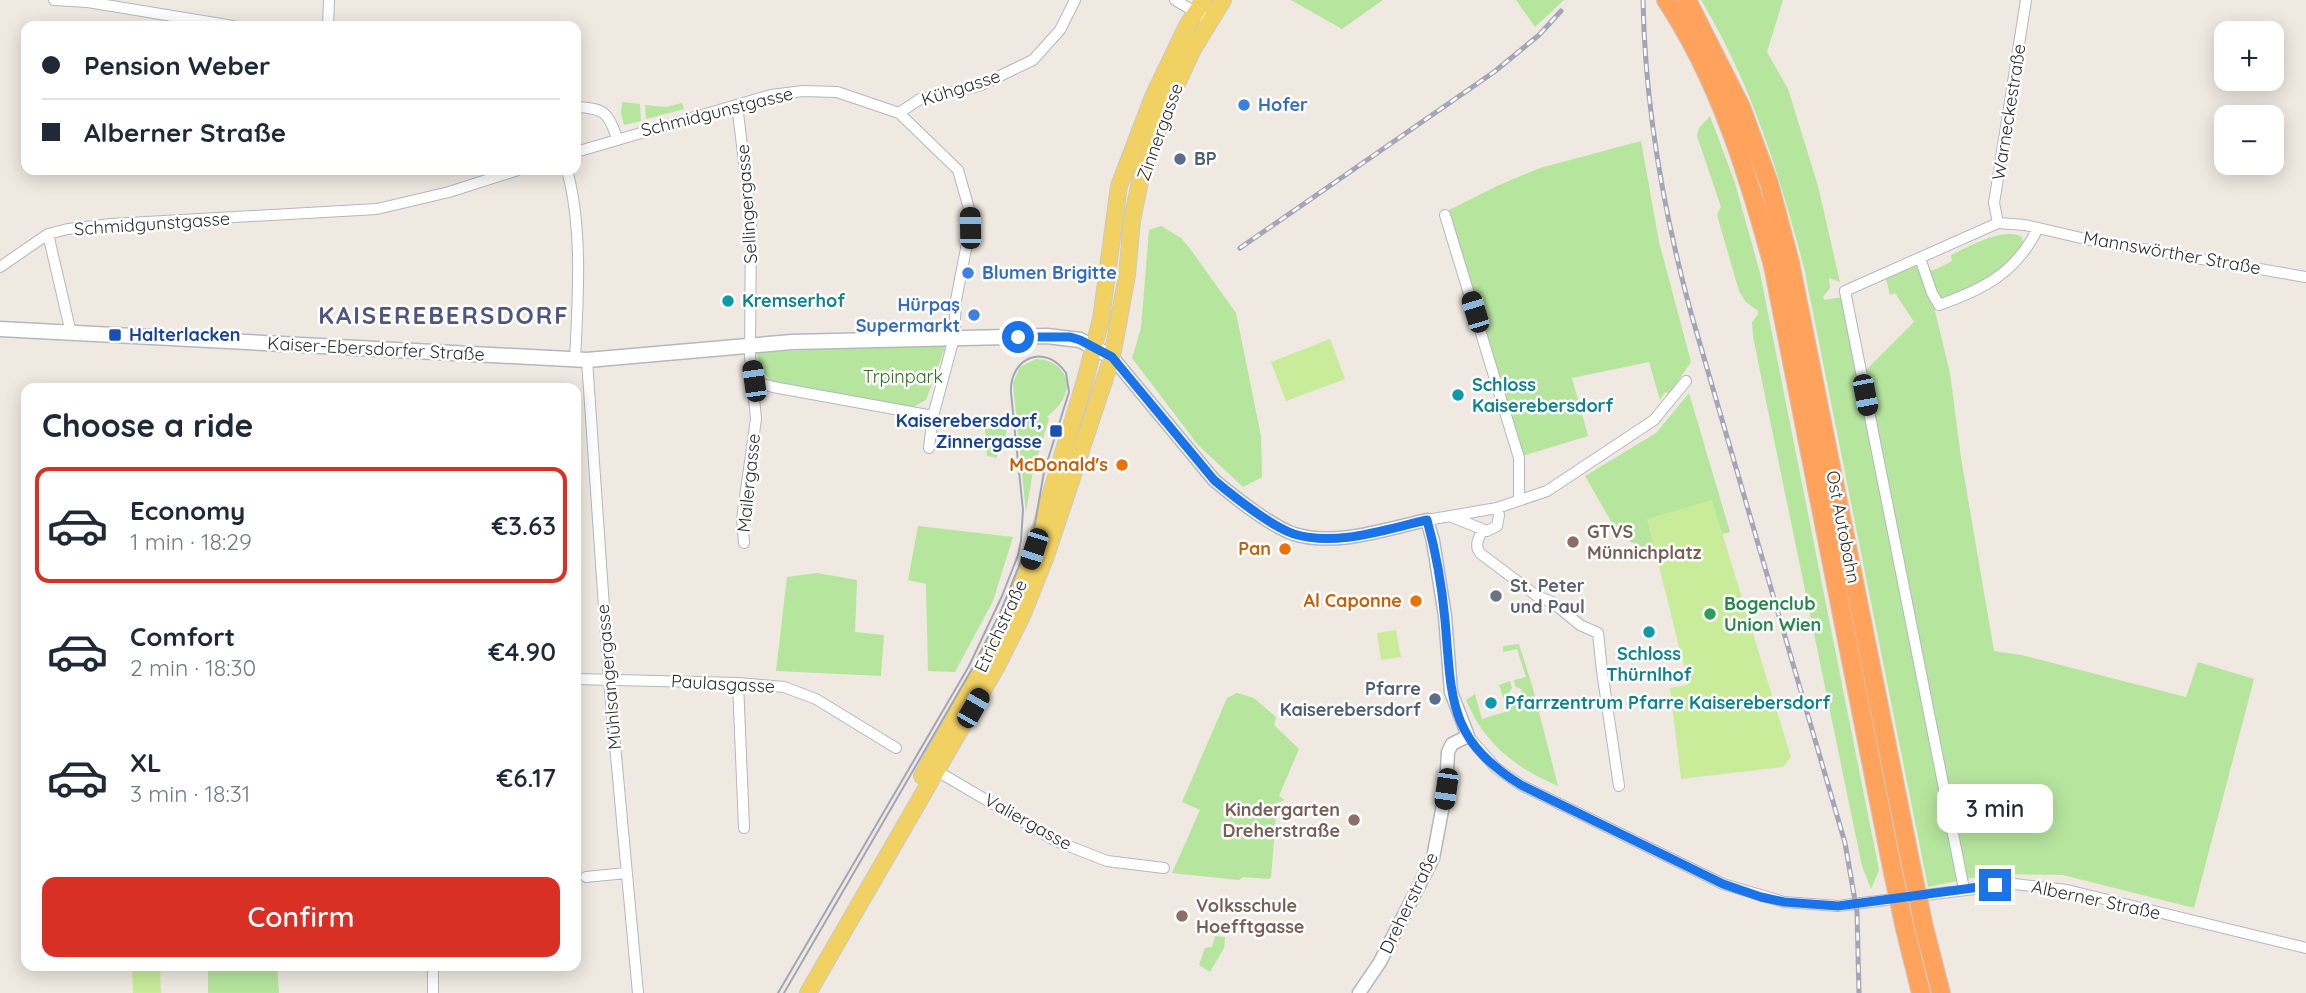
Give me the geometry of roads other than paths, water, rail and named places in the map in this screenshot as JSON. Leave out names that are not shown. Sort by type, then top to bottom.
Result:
[{"type":"highway","name":"Ost Autobahn","points":[[1666,0],[1706,73],[1724,114],[1752,189],[1773,266],[1893,873],[1921,993]]},
{"type":"highway","name":"Ost Autobahn","points":[[1687,0],[1741,107],[1769,183],[1790,262],[1912,870],[1941,993]]},
{"type":"main road","name":"Zinnergasse","points":[[1094,346],[1104,308],[1119,186],[1153,97],[1203,11],[1223,0]]},
{"type":"main road","name":"Zinnergasse","points":[[1112,357],[1127,275],[1132,220],[1142,172],[1168,103],[1193,49],[1203,11]]},
{"type":"main road","name":"Kaiser-Ebersdorfer Straße","points":[[0,329],[581,360],[751,346],[954,338],[1070,337],[1094,346],[1112,357]]},
{"type":"main road","name":"Etrichstraße","points":[[796,993],[1004,628],[1041,529],[1094,346]]},
{"type":"main road","name":"Etrichstraße","points":[[808,993],[997,666],[1022,616],[1112,357]]},
{"type":"street","points":[[54,0],[88,2],[203,21]]},
{"type":"street","points":[[328,21],[329,0]]},
{"type":"street","name":"Kühgasse","points":[[899,113],[920,99],[979,86],[1033,60],[1060,30],[1075,0]]},
{"type":"street","points":[[1175,0],[1203,11]]},
{"type":"street","name":"Warneckestraße","points":[[1998,223],[1994,204],[2026,0]]},
{"type":"street","name":"Schmidgunstgasse","points":[[581,150],[771,95],[803,91],[837,92],[899,113],[958,170],[970,212],[970,228],[956,300],[954,338]]},
{"type":"street","name":"Sellingergasse","points":[[737,105],[751,218],[751,346]]},
{"type":"street","points":[[581,107],[597,107],[611,119],[617,138]]},
{"type":"street","name":"Schmidgunstgasse","points":[[0,267],[48,234],[111,225],[377,209],[449,192],[503,175]]},
{"type":"street","name":"Mühlsangergasse","points":[[568,175],[575,214],[581,360],[638,993]]},
{"type":"street","points":[[1445,215],[1519,458],[1519,500]]},
{"type":"street","points":[[1964,889],[1844,291],[1998,223]]},
{"type":"street","name":"Mannswörther Straße","points":[[1998,223],[2306,277]]},
{"type":"street","points":[[1920,258],[1939,305],[1993,282],[2031,242],[2038,228]]},
{"type":"street","points":[[48,234],[71,333]]},
{"type":"street","points":[[929,448],[933,416],[954,338]]},
{"type":"street","points":[[751,346],[754,381],[773,387],[933,416]]},
{"type":"street","name":"Kaiser-Ebersdorfer Straße","points":[[1112,357],[1214,480],[1287,531],[1311,537],[1348,536],[1452,517],[1497,508],[1546,491],[1654,420],[1686,382]]},
{"type":"street","name":"Mailergasse","points":[[744,543],[742,519],[756,419],[754,381]]},
{"type":"street","points":[[1452,517],[1482,531],[1493,530],[1497,526],[1499,515],[1497,508]]},
{"type":"street","points":[[1427,520],[1444,608],[1451,692],[1468,736]]},
{"type":"street","points":[[1482,531],[1477,543],[1481,554],[1538,596],[1552,602],[1580,625],[1598,633],[1601,671],[1619,786]]},
{"type":"street","name":"Paulasgasse","points":[[581,679],[738,683],[784,687],[816,699],[896,748]]},
{"type":"street","points":[[738,683],[744,828]]},
{"type":"street","name":"Alberner Straße","points":[[1468,736],[1491,764],[1521,785],[1743,891],[1784,902],[1838,906],[2014,884],[2052,888],[2306,948]]},
{"type":"street","name":"Dreherstraße","points":[[1359,993],[1380,962],[1433,858],[1446,789],[1449,747],[1468,736]]},
{"type":"street","name":"Valiergasse","points":[[937,771],[1056,841],[1107,860],[1164,868]]},
{"type":"street","points":[[586,877],[626,873]]},
{"type":"street","points":[[433,971],[433,993]]},
{"type":"tram line","points":[[778,993],[969,666],[1002,596],[1018,555],[1023,510],[1012,381],[1022,363],[1039,356],[1048,358],[1066,373],[1069,392],[1044,472],[1034,529],[1000,613],[972,669],[784,993]]},
{"type":"railway","points":[[1643,0],[1647,80],[1657,158],[1672,236],[1691,313],[1845,843],[1857,912],[1859,993]]},
{"type":"railway","points":[[1240,248],[1494,72],[1539,35],[1561,11]]},
{"type":"place","name":"Hofer","points":[[1244,105]]},
{"type":"place","name":"BP","points":[[1180,159]]},
{"type":"place","name":"Blumen Brigitte","points":[[968,273]]},
{"type":"place","name":"Kremserhof","points":[[728,301]]},
{"type":"place","name":"Hürpaş Supermarkt","points":[[974,315]]},
{"type":"place","name":"Halterlacken","points":[[115,335]]},
{"type":"place","name":"Schloss Kaiserebersdorf","points":[[1458,395]]},
{"type":"place","name":"Kaiserebersdorf, Zinnergasse","points":[[1056,431]]},
{"type":"place","name":"McDonald's","points":[[1122,465]]},
{"type":"place","name":"GTVS Münnichplatz","points":[[1573,542]]},
{"type":"place","name":"Pan","points":[[1285,549]]},
{"type":"place","name":"St. Peter und Paul","points":[[1496,596]]},
{"type":"place","name":"Al Caponne","points":[[1416,601]]},
{"type":"place","name":"Bogenclub Union Wien","points":[[1710,614]]},
{"type":"place","name":"Schloss Thürnlhof","points":[[1649,632]]},
{"type":"place","name":"Pfarre Kaiserebersdorf","points":[[1435,699]]},
{"type":"place","name":"Pfarrzentrum Pfarre Kaiserebersdorf","points":[[1491,703]]},
{"type":"place","name":"Kindergarten Dreherstraße","points":[[1354,820]]},
{"type":"place","name":"Volksschule Hoefftgasse","points":[[1182,916]]},
{"type":"district","name":"KAISEREBERSDORF","points":[[444,316]]},
{"type":"park label","name":"Trpinpark","points":[[903,377]]}]
